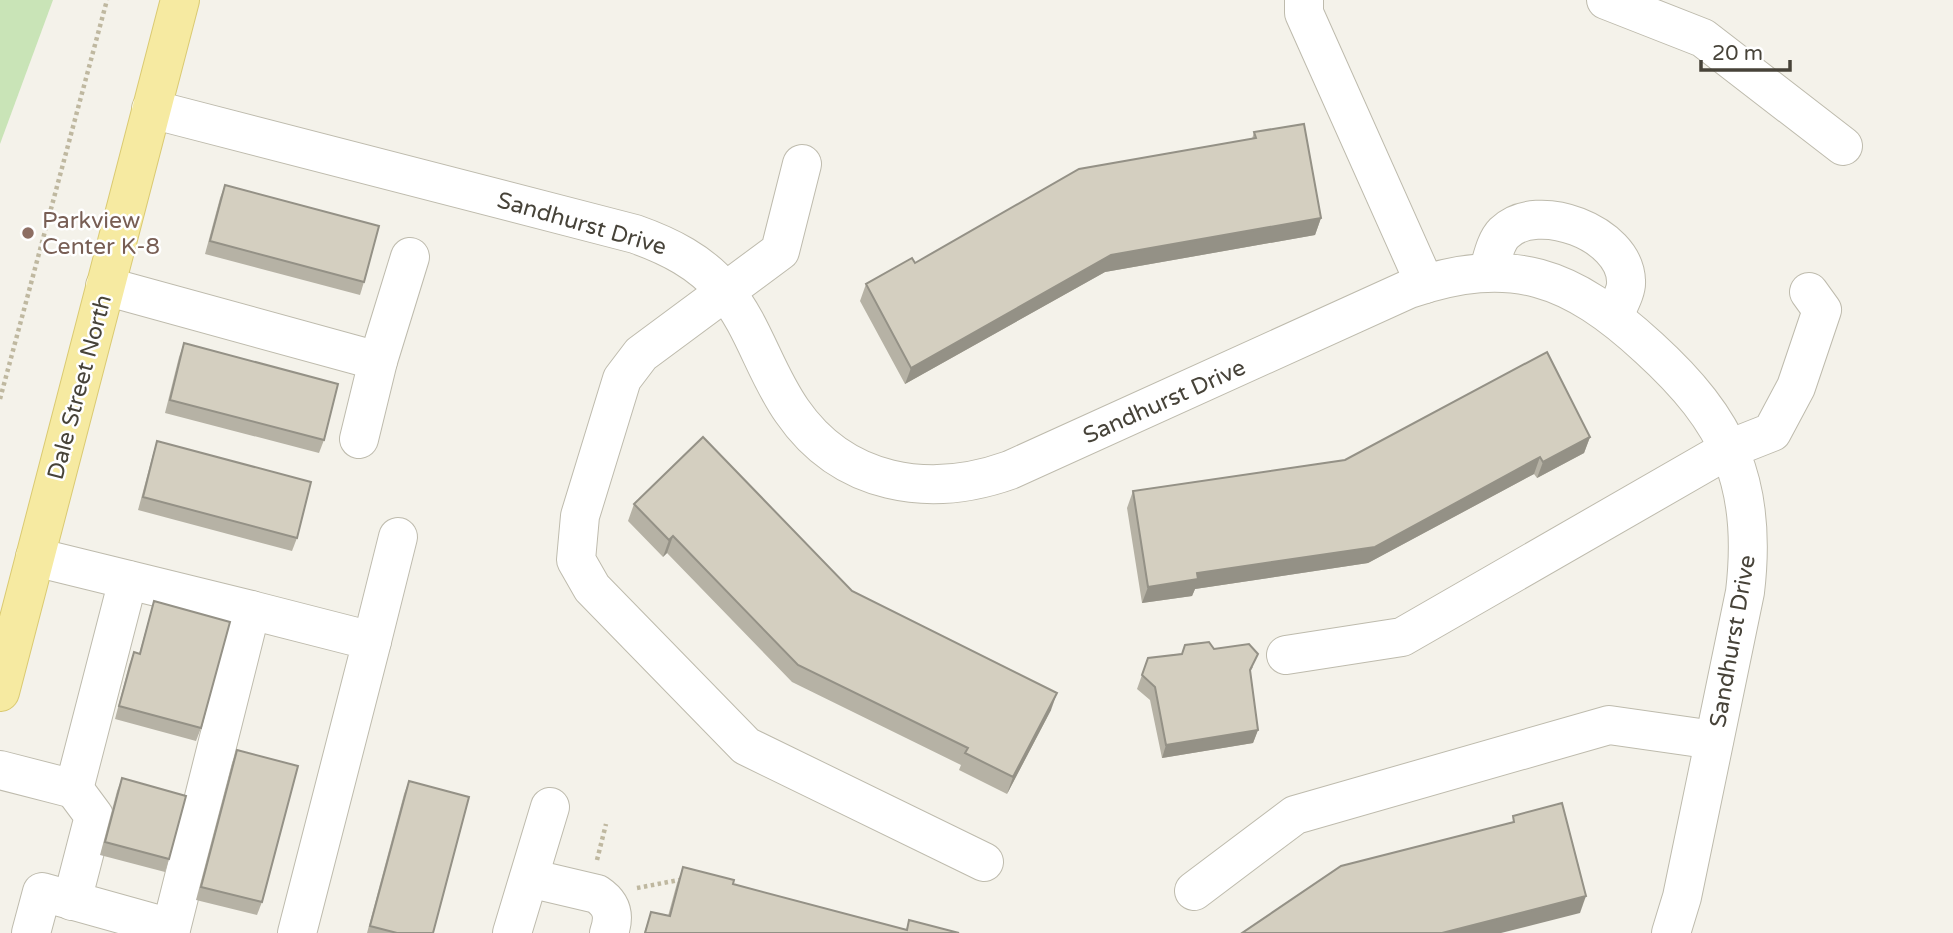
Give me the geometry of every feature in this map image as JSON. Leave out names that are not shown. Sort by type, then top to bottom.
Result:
[{"type":"main road","name":"Dale Street North","points":[[0,692],[180,0]]},
{"type":"street","points":[[1304,0],[1304,13],[1425,284]]},
{"type":"street","points":[[1606,0],[1703,38],[1843,146]]},
{"type":"street","name":"Sandhurst Drive","points":[[151,109],[635,234],[666,245],[698,264],[724,290],[748,326],[792,412],[814,437],[841,458],[872,475],[908,484],[943,486],[980,481],[1010,470],[1442,278],[1488,272],[1516,274],[1552,282],[1582,295],[1614,316],[1700,399],[1729,449],[1747,509],[1749,553],[1745,592],[1682,897],[1671,933]]},
{"type":"street","points":[[802,164],[780,251],[641,354],[622,379],[580,516],[576,560],[592,588],[746,746],[984,862]]},
{"type":"street","points":[[1488,272],[1503,234],[1524,220],[1567,223],[1595,234],[1619,256],[1627,282],[1614,316]]},
{"type":"street","points":[[359,439],[378,362],[410,257]]},
{"type":"street","points":[[105,286],[378,362]]},
{"type":"street","points":[[1286,655],[1402,638],[1729,449],[1772,432],[1796,387],[1822,310],[1809,292]]},
{"type":"street","points":[[297,933],[398,537]]},
{"type":"street","points":[[35,557],[372,641]]},
{"type":"street","points":[[74,789],[128,580]]},
{"type":"street","points":[[31,933],[43,892],[170,931],[251,610]]},
{"type":"street","points":[[1194,891],[1295,815],[1308,811],[1609,725],[1714,740]]},
{"type":"street","points":[[0,770],[74,789],[94,816],[72,901]]},
{"type":"street","points":[[512,933],[550,807]]},
{"type":"street","points":[[529,878],[597,894],[607,901],[612,910],[610,933]]},
{"type":"path","points":[[0,399],[107,0]]},
{"type":"path","points":[[635,888],[694,877]]},
{"type":"green space","points":[[0,0],[53,0],[0,144]]},
{"type":"building","points":[[1304,124],[1321,218],[1111,255],[911,368],[866,284],[912,258],[915,263],[1079,169],[1256,138],[1254,132]]},
{"type":"building","points":[[225,185],[379,226],[364,282],[210,241]]},
{"type":"building","points":[[184,343],[338,384],[324,440],[170,400]]},
{"type":"building","points":[[1547,352],[1590,437],[1543,462],[1540,457],[1375,547],[1197,573],[1198,579],[1148,587],[1133,491],[1345,460]]},
{"type":"building","points":[[703,437],[852,591],[1057,693],[1013,777],[965,753],[968,748],[798,665],[673,536],[669,540],[634,504]]},
{"type":"building","points":[[157,441],[311,482],[297,538],[143,497]]},
{"type":"building","points":[[154,601],[230,622],[201,728],[119,706],[134,652],[140,654]]},
{"type":"building","points":[[1209,642],[1214,649],[1249,644],[1258,654],[1250,670],[1258,730],[1166,745],[1155,687],[1142,675],[1148,658],[1182,654],[1185,645]]},
{"type":"building","points":[[237,750],[298,766],[262,902],[201,887]]},
{"type":"building","points":[[122,778],[186,796],[169,859],[105,842]]},
{"type":"building","points":[[409,781],[469,797],[433,933],[397,933],[370,926]]},
{"type":"building","points":[[1562,803],[1586,896],[1442,933],[1242,933],[1341,866],[1514,822],[1513,816]]},
{"type":"building","points":[[683,867],[734,880],[733,884],[907,930],[909,920],[959,933],[645,933],[651,912],[670,916]]},
{"type":"place","name":"Parkview Center K-8","points":[[28,233]]}]
